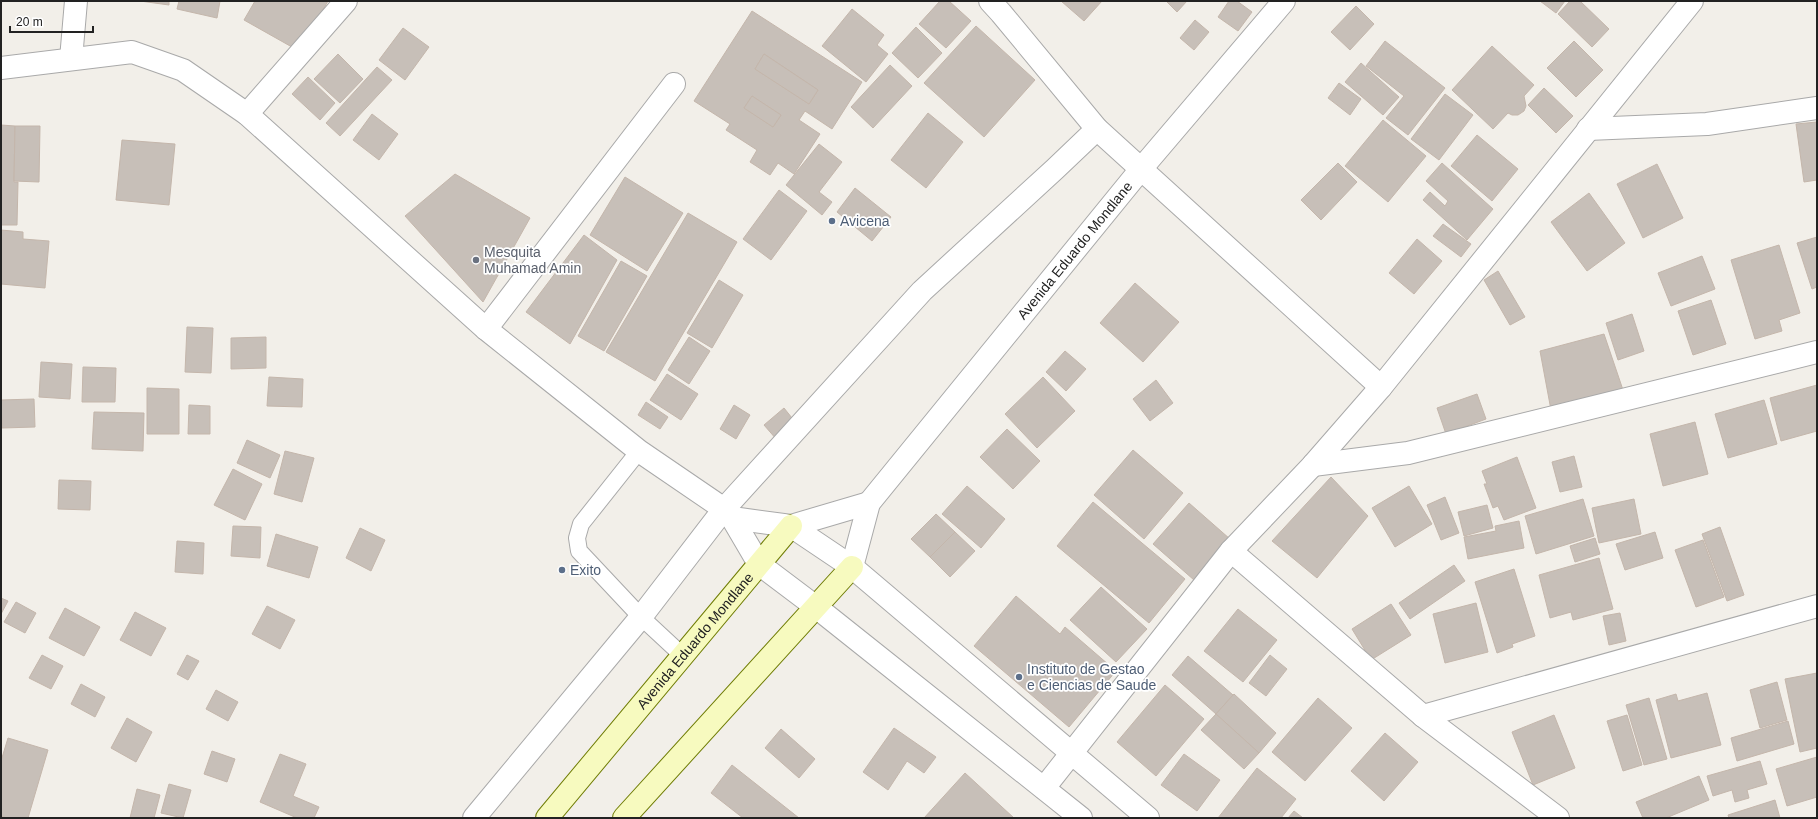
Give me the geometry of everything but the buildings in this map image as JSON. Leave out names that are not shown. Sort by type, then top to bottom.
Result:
[{"type":"main road","name":"Avenida Eduardo Mondlane","points":[[547,818],[792,526]]},
{"type":"main road","name":"Avenida Eduardo Mondlane","points":[[624,818],[852,567]]},
{"type":"street","points":[[71,59],[76,1]]},
{"type":"street","points":[[247,114],[346,1]]},
{"type":"street","points":[[990,1],[1097,129],[1382,387]]},
{"type":"street","name":"Avenida Eduardo Mondlane","points":[[852,567],[869,503],[1141,169],[1284,1]]},
{"type":"street","points":[[1044,788],[1070,753],[1231,551],[1313,465],[1382,387],[1588,129],[1683,4]]},
{"type":"street","points":[[1,68],[132,52],[183,70],[247,114],[486,329],[639,451],[728,514],[759,564],[816,607],[1081,818]]},
{"type":"street","points":[[486,329],[674,84]]},
{"type":"street","points":[[1588,129],[1707,124],[1817,108]]},
{"type":"street","points":[[474,818],[728,514],[922,291],[1097,129]]},
{"type":"street","points":[[1313,465],[1408,453],[1817,352]]},
{"type":"street","points":[[792,526],[869,503]]},
{"type":"street","points":[[728,514],[792,526],[852,567],[1148,818]]},
{"type":"street","points":[[1231,551],[1424,716],[1558,818]]},
{"type":"street","points":[[1424,716],[1817,606]]},
{"type":"lane","points":[[639,451],[581,524],[577,538],[579,551],[642,617],[683,656]]},
{"type":"place","name":"Avicena","points":[[832,221]]},
{"type":"place","name":"Mesquita Muhamad Amin","points":[[476,260]]},
{"type":"place","name":"Exito","points":[[562,570]]},
{"type":"place","name":"Instituto de Gestao e Ciencias de Saude","points":[[1019,677]]}]
